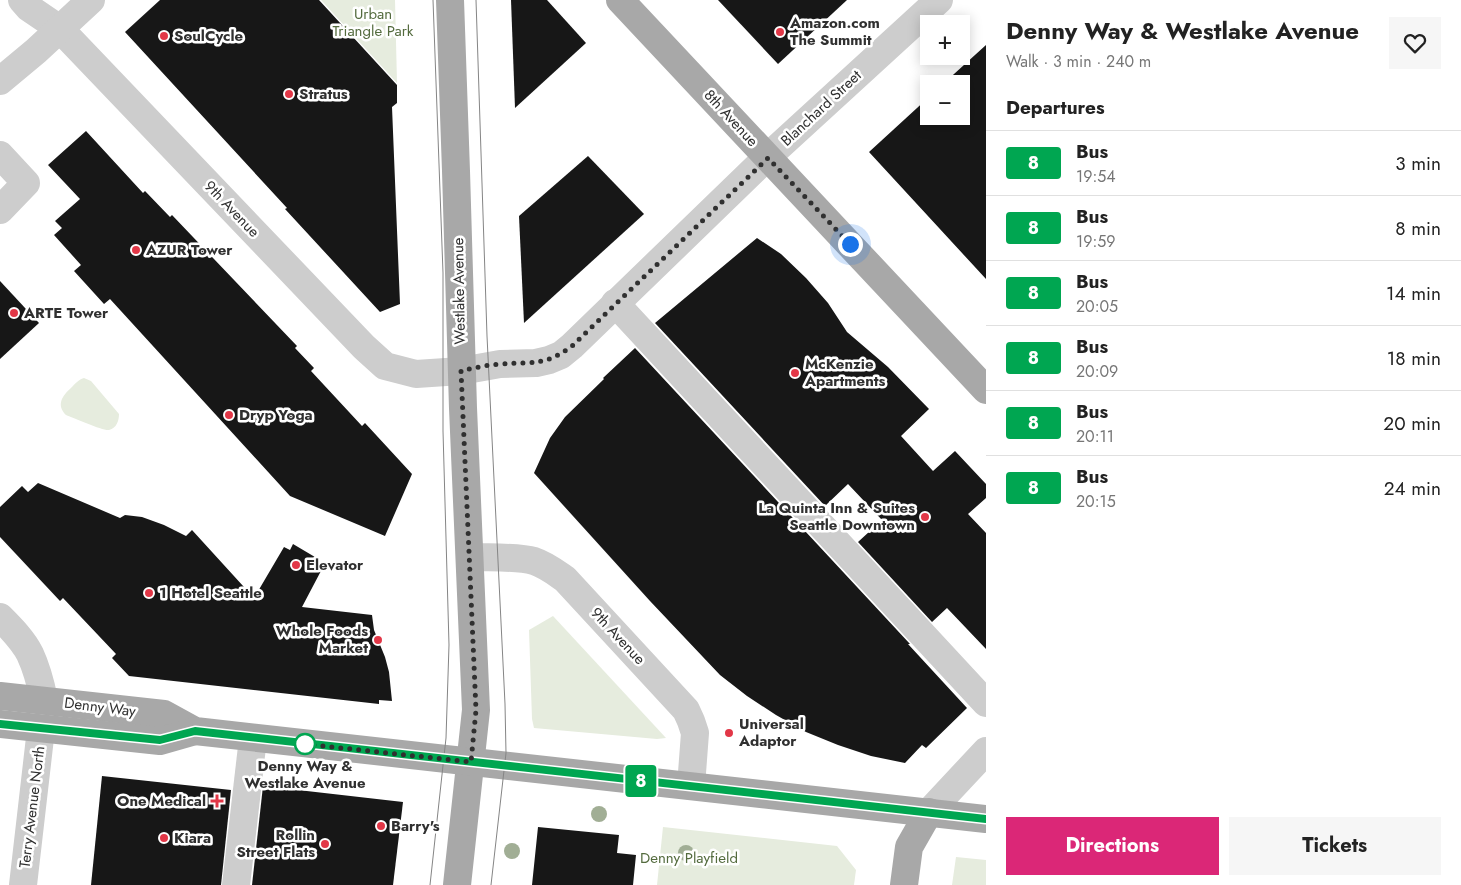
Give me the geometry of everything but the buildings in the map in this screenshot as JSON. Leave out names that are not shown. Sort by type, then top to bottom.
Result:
[{"type":"main road","name":"Westlake Avenue","points":[[450,0],[461,371],[476,710],[457,885]]},
{"type":"main road","name":"8th Avenue","points":[[620,0],[986,390]]},
{"type":"main road","name":"Denny Way","points":[[0,696],[164,714],[195,731]]},
{"type":"main road","name":"Denny Way","points":[[0,724],[160,740],[195,731],[986,819]]},
{"type":"main road","points":[[904,885],[909,847],[929,812]]},
{"type":"street","name":"9th Avenue","points":[[22,0],[29,8],[60,29],[364,347],[385,366],[416,374],[461,371]]},
{"type":"street","points":[[0,81],[91,0]]},
{"type":"street","name":"Blanchard Street","points":[[461,371],[500,364],[536,363],[561,355],[768,158],[939,0]]},
{"type":"street","points":[[0,155],[26,183],[0,210]]},
{"type":"street","points":[[615,303],[986,703]]},
{"type":"street","name":"9th Avenue","points":[[470,557],[532,560],[550,568],[565,579],[686,710],[695,733],[691,786]]},
{"type":"street","points":[[0,617],[18,636],[30,654],[44,700]]},
{"type":"street","name":"Terry Avenue North","points":[[23,885],[41,728]]},
{"type":"street","points":[[236,885],[253,738]]},
{"type":"street","points":[[929,812],[986,751]]},
{"type":"green space","name":"Urban Triangle Park","points":[[321,0],[395,0],[397,83]]},
{"type":"green space","points":[[84,378],[91,381],[119,414],[119,419],[114,428],[106,430],[95,426],[66,415],[61,408],[63,397],[77,382]]},
{"type":"green space","points":[[553,616],[666,738],[657,739],[534,728],[532,719],[529,630]]},
{"type":"green space","name":"Denny Playfield","points":[[663,827],[837,846],[856,870],[854,885],[657,885]]},
{"type":"green space","points":[[956,857],[986,860],[986,885],[952,885]]},
{"type":"tram line","points":[[430,885],[446,738],[449,645],[443,431],[443,273],[433,0]]},
{"type":"tram line","points":[[476,0],[487,336],[506,753],[491,885]]},
{"type":"bus line","name":"8","points":[[0,724],[160,740],[195,731],[986,819]]},
{"type":"place","name":"Amazon.com The Summit","points":[[780,32]]},
{"type":"place","name":"SoulCycle","points":[[164,36]]},
{"type":"place","name":"Stratus","points":[[289,94]]},
{"type":"place","name":"AZUR Tower","points":[[136,250]]},
{"type":"place","name":"ARTE Tower","points":[[14,313]]},
{"type":"place","name":"McKenzie Apartments","points":[[795,373]]},
{"type":"place","name":"Dryp Yoga","points":[[229,415]]},
{"type":"place","name":"La Quinta Inn & Suites Seattle Downtown","points":[[925,517]]},
{"type":"place","name":"Elevator","points":[[296,565]]},
{"type":"place","name":"1 Hotel Seattle","points":[[149,593]]},
{"type":"place","name":"Whole Foods Market","points":[[378,640]]},
{"type":"place","name":"Universal Adaptor","points":[[729,733]]},
{"type":"place","name":"Denny Way & Westlake Avenue","points":[[305,744]]},
{"type":"place","name":"One Medical","points":[[217,801]]},
{"type":"place","name":"Barry's","points":[[381,826]]},
{"type":"place","name":"Kiara","points":[[164,838]]},
{"type":"place","name":"Rollin Street Flats","points":[[325,844]]},
{"type":"route","points":[[305,744],[471,762],[476,710],[461,371],[500,364],[536,363],[561,355],[768,158],[850,244]]}]
